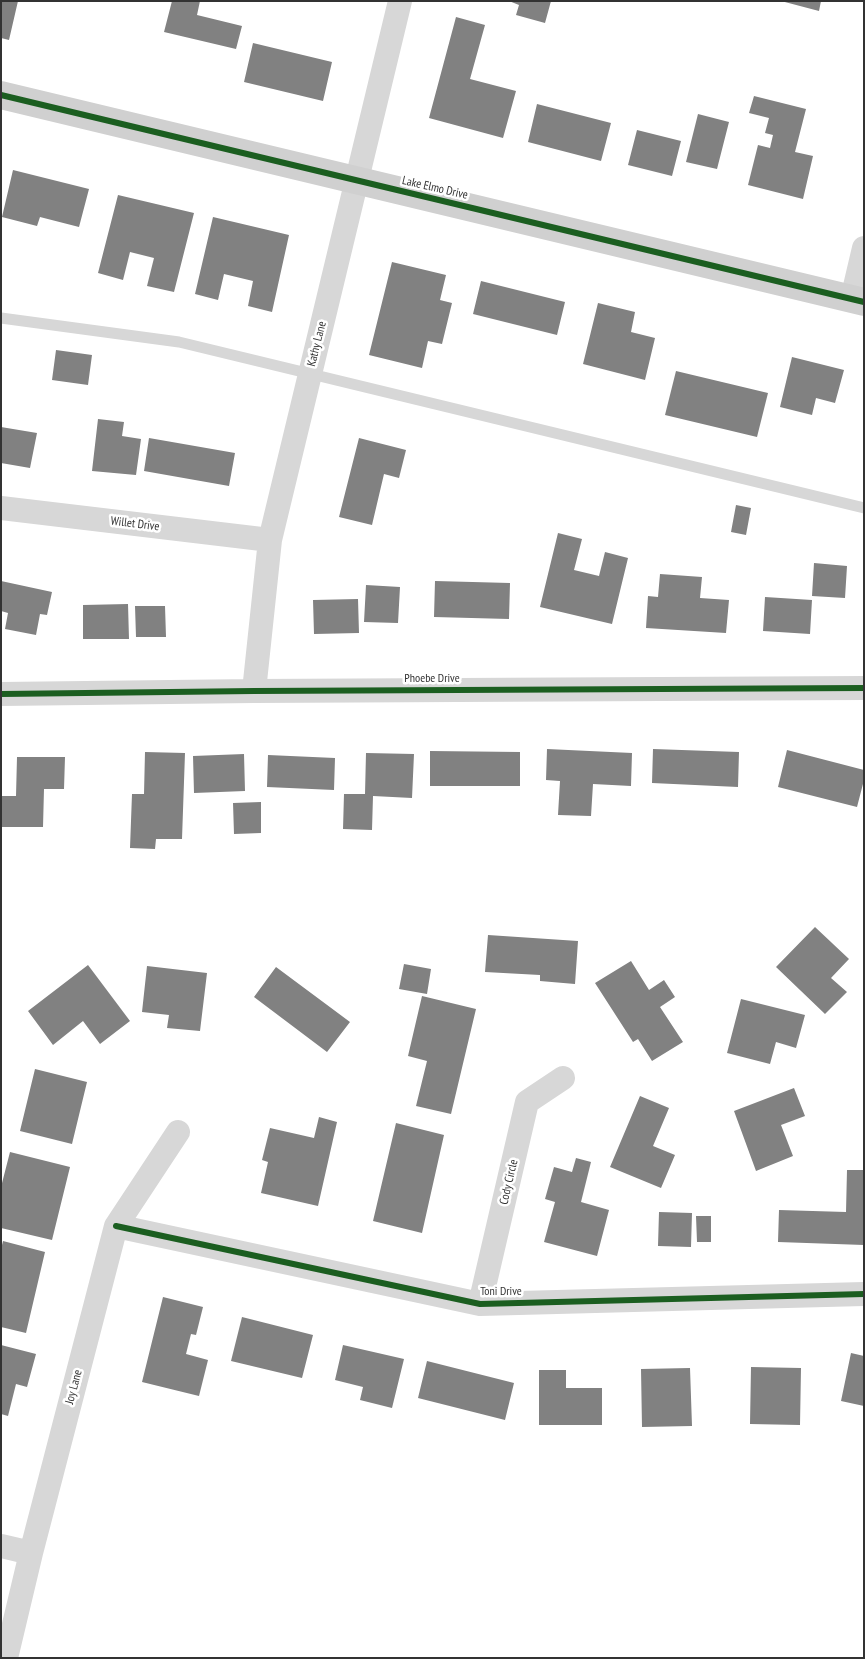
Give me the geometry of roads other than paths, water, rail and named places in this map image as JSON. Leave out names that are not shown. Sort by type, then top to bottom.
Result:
[{"type":"street","name":"Kathy Lane","points":[[254,691],[270,540],[400,1]]},
{"type":"street","name":"Lake Elmo Drive","points":[[1,95],[858,300]]},
{"type":"street","points":[[858,300],[864,248]]},
{"type":"street","name":"Willet Drive","points":[[1,508],[270,540]]},
{"type":"street","name":"Phoebe Drive","points":[[1,694],[864,688]]},
{"type":"street","name":"Cody Circle","points":[[480,1304],[527,1102],[563,1078]]},
{"type":"street","name":"Joy Lane","points":[[6,1658],[31,1553],[116,1226],[178,1132]]},
{"type":"street","name":"Toni Drive","points":[[116,1226],[480,1304],[864,1294]]},
{"type":"street","points":[[1,1546],[31,1553]]},
{"type":"lane","points":[[1,318],[179,342],[864,508]]}]
